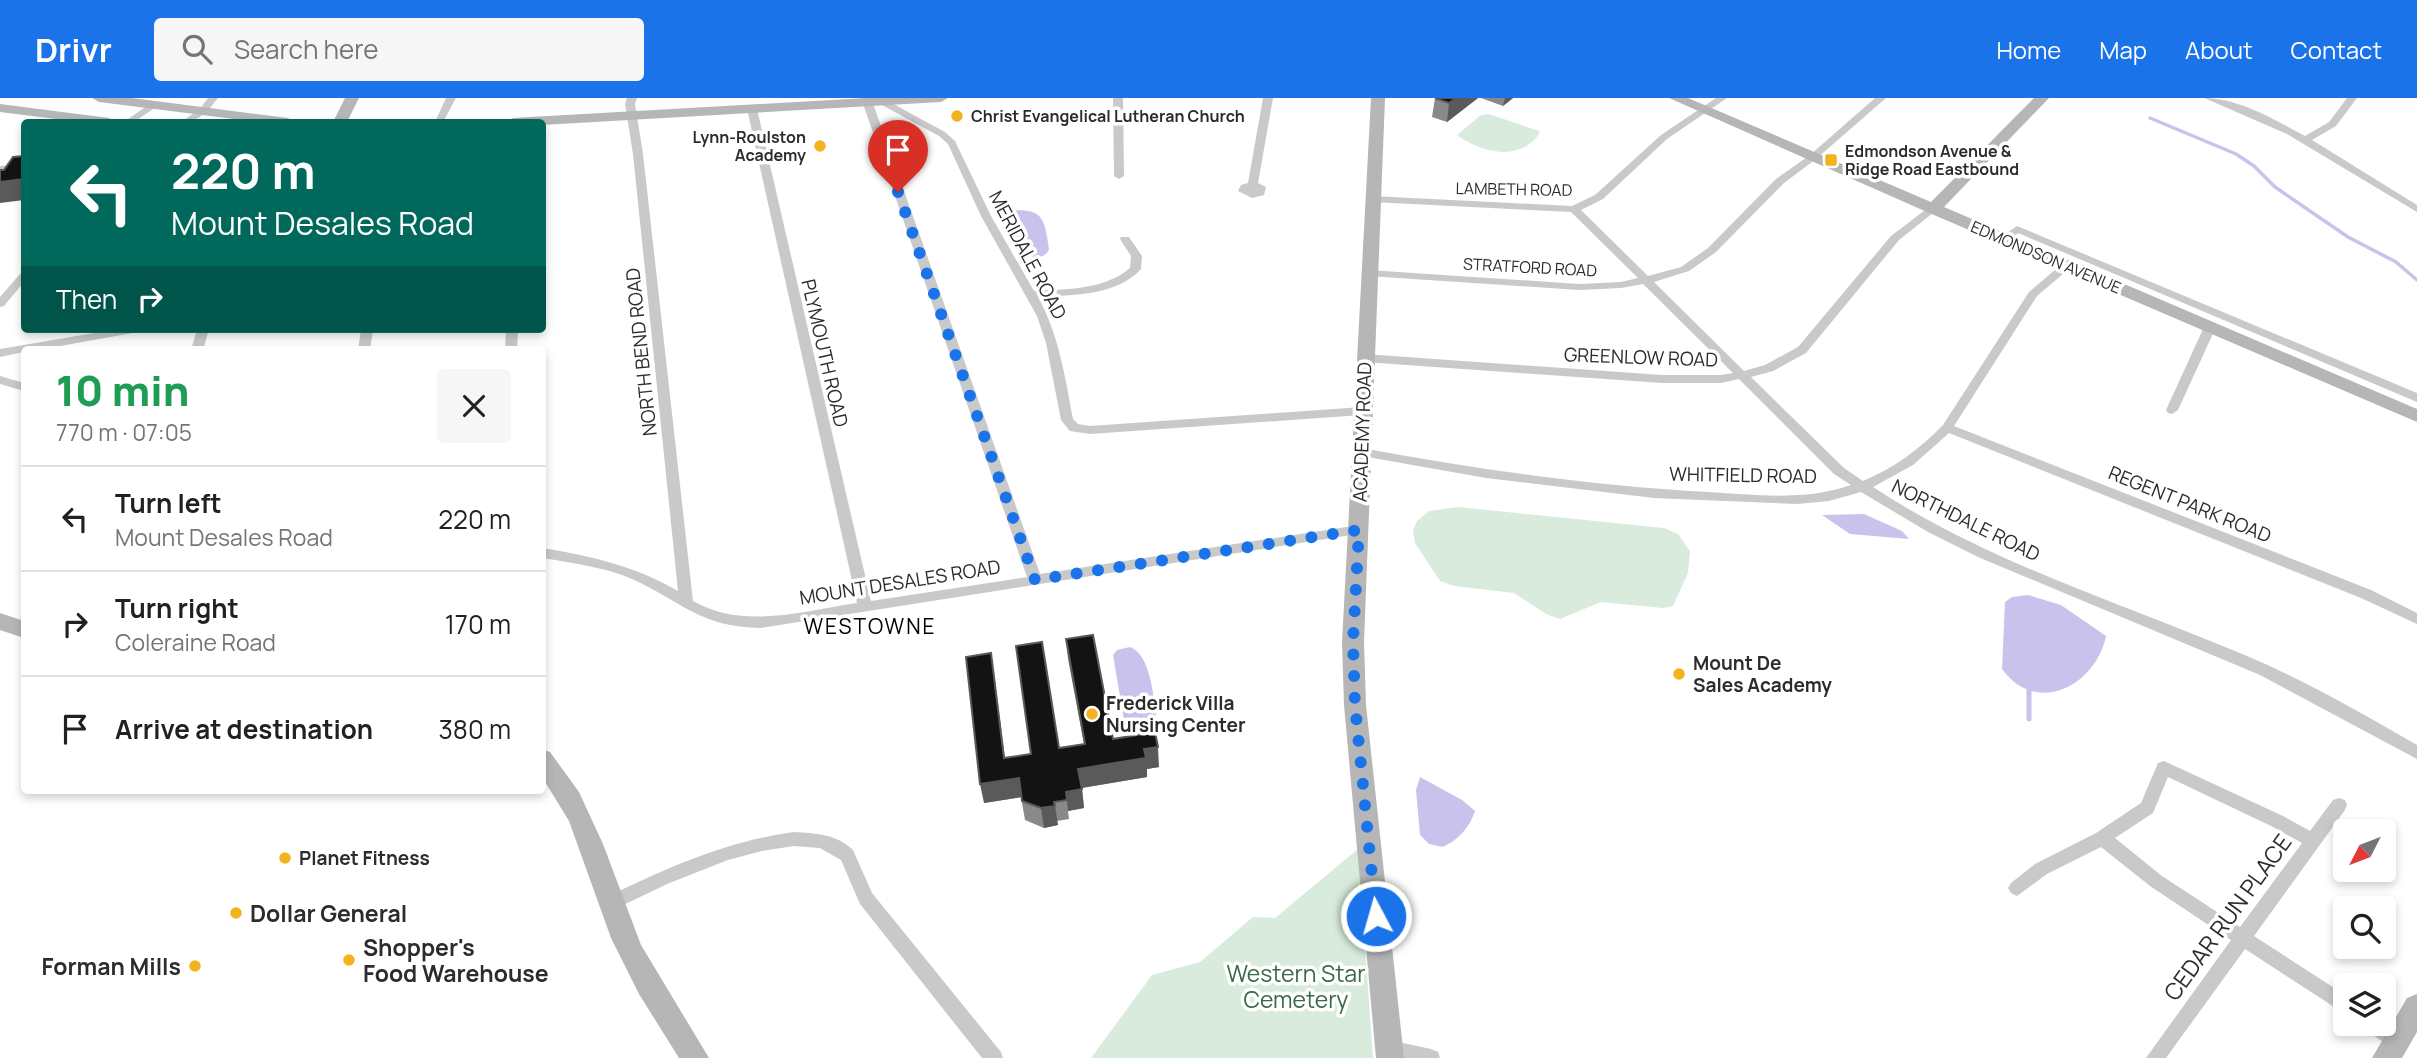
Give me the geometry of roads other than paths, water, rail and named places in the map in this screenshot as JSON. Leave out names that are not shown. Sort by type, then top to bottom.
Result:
[{"type":"main road","points":[[99,98],[244,119]]},
{"type":"main road","points":[[342,119],[352,98]]},
{"type":"main road","points":[[546,120],[867,100],[883,102],[941,98]]},
{"type":"main road","name":"ACADEMY ROAD","points":[[1378,98],[1353,642],[1355,705],[1389,1054]]},
{"type":"main road","name":"EDMONDSON AVENUE","points":[[1676,98],[2066,266],[2191,311],[2210,327],[2417,416]]},
{"type":"main road","points":[[1933,208],[2042,98]]},
{"type":"main road","points":[[0,108],[86,119]]},
{"type":"main road","points":[[0,621],[21,629]]},
{"type":"main road","points":[[546,765],[576,806],[625,940],[647,982],[695,1058]]},
{"type":"main road","points":[[2392,1049],[2417,1007]]},
{"type":"street","points":[[190,119],[202,111],[213,98]]},
{"type":"street","points":[[440,119],[451,98]]},
{"type":"street","name":"NORTH BEND ROAD","points":[[632,98],[629,104],[685,604]]},
{"type":"street","points":[[1118,98],[1119,176]]},
{"type":"street","points":[[1254,185],[1268,98]]},
{"type":"street","name":"LAMBETH ROAD","points":[[1372,199],[1574,209],[1599,197],[1664,137],[1722,98]]},
{"type":"street","name":"STRATFORD ROAD","points":[[1368,273],[1578,287],[1646,281],[1685,269],[1699,260],[1780,181],[1813,157],[1881,98]]},
{"type":"street","points":[[2209,98],[2252,112],[2304,140],[2417,209]]},
{"type":"street","points":[[2304,140],[2320,135],[2334,125],[2352,98]]},
{"type":"street","points":[[867,100],[1035,580]]},
{"type":"street","name":"MERIDALE ROAD","points":[[883,102],[952,142],[986,216],[1048,328],[1068,419],[1074,428],[1090,430],[1362,411]]},
{"type":"street","points":[[133,119],[155,105]]},
{"type":"street","name":"PLYMOUTH ROAD","points":[[752,109],[865,606]]},
{"type":"street","points":[[0,169],[21,167]]},
{"type":"street","name":"GREENLOW ROAD","points":[[1364,358],[1662,379],[1721,379],[1769,368],[1802,350],[1895,238],[1933,208]]},
{"type":"street","name":"NORTHDALE ROAD","points":[[1574,209],[1839,471],[1860,487],[1921,522],[2042,579],[2281,678],[2417,753]]},
{"type":"street","points":[[2005,239],[2017,229],[2191,311],[2417,398]]},
{"type":"street","points":[[1032,295],[1096,289],[1127,277],[1138,264],[1138,257],[1125,239]]},
{"type":"street","name":"WHITFIELD ROAD","points":[[1361,452],[1521,480],[1616,491],[1786,498],[1829,496],[1860,487],[1935,442],[1947,428],[2033,294],[2066,266]]},
{"type":"street","points":[[0,304],[21,280]]},
{"type":"street","points":[[2172,410],[2210,327]]},
{"type":"street","points":[[40,346],[115,333]]},
{"type":"street","points":[[0,353],[21,349]]},
{"type":"street","points":[[0,380],[21,386]]},
{"type":"street","name":"REGENT PARK ROAD","points":[[1947,428],[2353,589],[2417,619]]},
{"type":"street","name":"MOUNT DESALES ROAD","points":[[546,554],[595,562],[637,576],[685,604],[724,622],[738,624],[761,623],[1359,530]]},
{"type":"street","points":[[2017,888],[2041,869],[2102,838],[2147,808],[2164,768],[2277,821],[2313,841]]},
{"type":"street","name":"CEDAR RUN PLACE","points":[[2155,1058],[2339,805]]},
{"type":"street","points":[[611,903],[655,880],[762,844],[800,838],[832,844],[850,860],[861,891],[876,912],[994,1058]]},
{"type":"street","points":[[2102,838],[2156,881],[2333,997]]},
{"type":"street","points":[[1389,1054],[1431,1058]]},
{"type":"waterway","points":[[2150,118],[2236,154],[2254,166],[2275,187],[2348,237],[2396,262],[2417,280]]},
{"type":"waterway","points":[[2029,690],[2029,719]]},
{"type":"place","name":"Christ Evangelical Lutheran Church","points":[[957,116]]},
{"type":"place","name":"Lynn-Roulston Academy","points":[[820,146]]},
{"type":"place","name":"Edmondson Avenue & Ridge Road Eastbound","points":[[1831,160]]},
{"type":"place","name":"Mount De Sales Academy","points":[[1679,674]]},
{"type":"place","name":"Frederick Villa Nursing Center","points":[[1092,714]]},
{"type":"place","name":"Planet Fitness","points":[[285,858]]},
{"type":"place","name":"Dollar General","points":[[236,913]]},
{"type":"place","name":"Shopper's Food Warehouse","points":[[349,960]]},
{"type":"place","name":"Forman Mills","points":[[195,966]]},
{"type":"district","name":"WESTOWNE","points":[[870,626]]},
{"type":"park label","name":"Western Star Cemetery","points":[[1296,986]]}]
